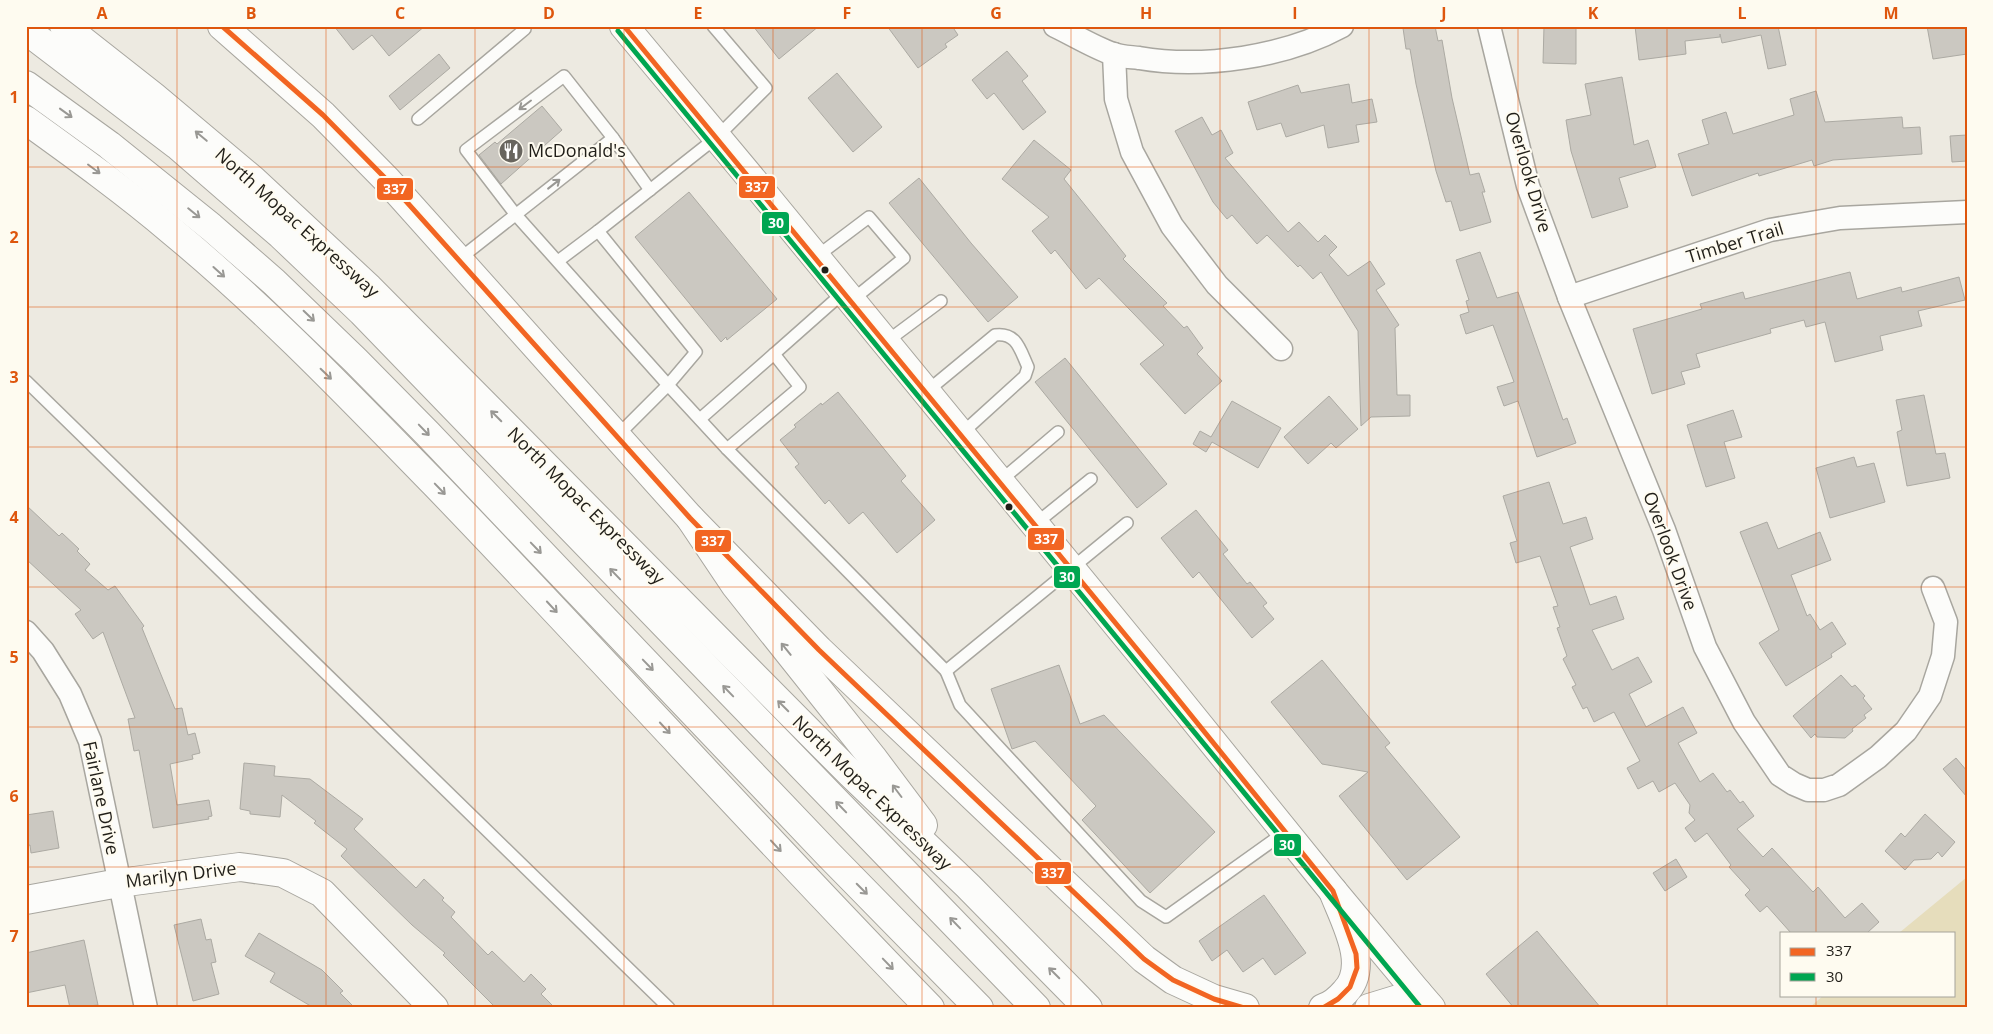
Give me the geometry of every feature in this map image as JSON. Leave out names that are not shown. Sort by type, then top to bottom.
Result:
[{"type":"main road","name":"North Mopac Expressway","points":[[64,26],[153,96],[253,180],[369,288],[851,774],[968,886],[1088,1008]]},
{"type":"main road","points":[[222,26],[323,115],[387,180],[690,518],[872,702],[1144,959],[1173,980],[1214,998],[1245,1008]]},
{"type":"main road","points":[[624,26],[816,257],[1424,1000]]},
{"type":"main road","points":[[26,30],[177,145],[281,236],[362,312],[1036,1008]]},
{"type":"main road","points":[[26,85],[109,145],[211,227],[274,282],[355,360],[978,1008]]},
{"type":"main road","points":[[26,120],[97,171],[174,232],[253,303],[366,413],[469,519],[930,1008]]},
{"type":"main road","points":[[690,518],[735,585],[872,757],[968,886]]},
{"type":"main road","name":"Marilyn Drive","points":[[26,900],[119,883],[240,867],[283,873],[322,893],[434,1008]]},
{"type":"main road","points":[[1323,1008],[1338,999],[1350,987],[1357,968],[1356,954],[1333,891]]},
{"type":"main road","points":[[925,952],[968,1008]]},
{"type":"main road","points":[[989,958],[1044,1008]]},
{"type":"main road","points":[[1369,1008],[1424,1000]]},
{"type":"street","points":[[1055,26],[1114,54],[1160,62],[1216,60],[1268,53],[1320,38],[1342,26]]},
{"type":"street","name":"Overlook Drive","points":[[1489,26],[1528,186],[1569,297],[1664,530],[1704,647],[1744,722],[1780,775],[1808,790],[1824,790],[1839,784],[1878,757],[1906,730],[1930,696],[1943,656],[1946,622],[1933,588]]},
{"type":"street","points":[[1114,54],[1116,99],[1132,152],[1172,226],[1217,285],[1281,349]]},
{"type":"street","name":"Timber Trail","points":[[1569,297],[1770,230],[1840,218],[1967,212]]},
{"type":"street","name":"Fairlane Drive","points":[[26,632],[43,651],[70,694],[90,741],[146,1008]]},
{"type":"lane","points":[[418,119],[526,29],[525,26]]},
{"type":"lane","points":[[558,261],[717,137],[766,88],[713,26]]},
{"type":"lane","points":[[650,190],[613,138],[564,76],[466,150],[516,214],[700,419],[946,671],[960,705],[1141,901],[1166,918],[1285,832]]},
{"type":"lane","points":[[458,260],[613,138]]},
{"type":"lane","points":[[700,419],[774,354],[848,297],[904,258],[869,217],[816,257]]},
{"type":"lane","points":[[598,231],[696,352],[668,384],[616,437]]},
{"type":"lane","points":[[886,343],[941,301]]},
{"type":"lane","points":[[926,392],[995,335],[1005,334],[1015,339],[1028,367],[1025,376],[960,435]]},
{"type":"lane","points":[[728,449],[800,388],[774,354]]},
{"type":"lane","points":[[26,381],[669,1008]]},
{"type":"lane","points":[[999,482],[1058,432]]},
{"type":"lane","points":[[1034,525],[1091,479]]},
{"type":"lane","points":[[946,671],[1127,523]]},
{"type":"shaded area","points":[[1967,877],[1967,1008],[1809,1008],[1823,996],[1956,996],[1956,932],[1900,932]]},
{"type":"building","points":[[334,26],[425,26],[389,56],[372,35],[353,50]]},
{"type":"building","points":[[753,26],[819,26],[779,59]]},
{"type":"building","points":[[887,26],[952,26],[958,35],[945,44],[947,47],[918,68]]},
{"type":"building","points":[[1435,26],[1438,41],[1442,40],[1452,98],[1470,175],[1479,173],[1485,192],[1482,192],[1491,222],[1460,231],[1451,201],[1446,202],[1436,171],[1410,49],[1406,49],[1403,28]]},
{"type":"building","points":[[1544,26],[1576,26],[1576,64],[1543,63]]},
{"type":"building","points":[[1635,26],[1778,26],[1786,65],[1768,69],[1761,35],[1722,43],[1720,34],[1720,37],[1685,41],[1686,54],[1639,60]]},
{"type":"building","points":[[1927,26],[1967,26],[1967,54],[1933,59]]},
{"type":"building","points":[[1007,51],[1028,76],[1022,81],[1046,112],[1023,130],[994,93],[987,99],[972,80]]},
{"type":"building","points":[[439,54],[450,68],[400,110],[389,96]]},
{"type":"building","points":[[837,73],[882,127],[853,152],[808,98]]},
{"type":"building","points":[[1622,77],[1634,145],[1648,140],[1656,167],[1619,178],[1628,207],[1592,218],[1571,151],[1566,120],[1591,115],[1585,84]]},
{"type":"building","points":[[1349,84],[1352,103],[1372,99],[1377,122],[1356,125],[1359,142],[1328,148],[1324,125],[1286,137],[1281,123],[1257,130],[1248,102],[1298,85],[1301,93]]},
{"type":"building","points":[[1816,91],[1825,122],[1902,117],[1903,128],[1920,127],[1922,154],[1833,160],[1814,166],[1812,160],[1759,176],[1758,173],[1692,196],[1678,154],[1709,144],[1702,120],[1726,112],[1733,134],[1794,115],[1790,99]]},
{"type":"building","name":"McDonald's","points":[[542,106],[562,130],[501,184],[479,155],[495,142],[497,144]]},
{"type":"building","points":[[1202,117],[1212,135],[1221,130],[1233,153],[1225,158],[1288,232],[1299,222],[1318,242],[1325,235],[1337,247],[1329,255],[1348,276],[1370,261],[1385,284],[1376,290],[1399,325],[1395,328],[1397,395],[1410,395],[1410,416],[1371,417],[1361,426],[1358,331],[1321,272],[1313,279],[1300,265],[1298,267],[1267,235],[1257,244],[1232,215],[1227,219],[1213,202],[1175,131]]},
{"type":"building","points":[[1967,135],[1967,161],[1952,162],[1950,136]]},
{"type":"building","points":[[1034,140],[1071,170],[1064,179],[1126,256],[1123,259],[1167,303],[1163,306],[1184,328],[1187,326],[1203,348],[1197,354],[1222,381],[1185,414],[1140,364],[1164,345],[1099,278],[1086,289],[1055,250],[1051,254],[1032,231],[1049,217],[1002,179]]},
{"type":"building","points":[[919,178],[971,243],[1018,297],[988,322],[889,203]]},
{"type":"building","points":[[689,192],[777,299],[727,340],[726,337],[721,342],[635,237]]},
{"type":"building","points":[[1480,252],[1497,298],[1518,292],[1563,420],[1567,418],[1576,443],[1537,457],[1518,401],[1504,406],[1497,387],[1514,382],[1493,325],[1466,334],[1460,315],[1469,312],[1466,301],[1469,300],[1456,260]]},
{"type":"building","points":[[1850,272],[1857,299],[1901,287],[1902,292],[1959,277],[1965,300],[1918,311],[1922,326],[1880,336],[1883,350],[1835,362],[1825,322],[1806,327],[1804,320],[1770,329],[1771,333],[1696,354],[1700,367],[1681,372],[1685,384],[1652,394],[1633,329],[1702,309],[1700,304],[1743,292],[1745,299]]},
{"type":"building","points":[[1065,358],[1167,484],[1137,508],[1035,382]]},
{"type":"building","points":[[838,392],[906,476],[901,481],[935,520],[897,553],[863,512],[849,524],[829,500],[825,504],[795,467],[799,464],[780,440],[796,427],[794,425]]},
{"type":"building","points":[[1924,395],[1936,454],[1945,453],[1950,478],[1907,486],[1897,432],[1902,430],[1896,400]]},
{"type":"building","points":[[1329,396],[1358,429],[1336,448],[1331,443],[1308,464],[1284,437]]},
{"type":"building","points":[[1232,401],[1281,428],[1258,468],[1212,442],[1206,452],[1193,444],[1200,431],[1211,437]]},
{"type":"building","points":[[1733,410],[1742,437],[1724,442],[1735,478],[1706,487],[1687,425]]},
{"type":"building","points":[[1854,457],[1857,467],[1874,463],[1885,502],[1830,518],[1816,468]]},
{"type":"building","points":[[1549,482],[1563,524],[1586,517],[1593,539],[1570,547],[1590,605],[1616,596],[1624,619],[1592,630],[1612,670],[1638,657],[1652,682],[1629,694],[1646,727],[1683,707],[1697,733],[1678,743],[1700,782],[1713,773],[1727,792],[1730,790],[1740,803],[1743,801],[1754,816],[1737,829],[1763,857],[1772,848],[1813,892],[1818,887],[1845,918],[1862,903],[1879,922],[1868,932],[1790,932],[1767,906],[1760,912],[1745,895],[1750,890],[1729,867],[1731,865],[1707,833],[1695,842],[1685,828],[1695,820],[1689,813],[1690,805],[1675,783],[1659,792],[1653,781],[1638,789],[1627,768],[1640,761],[1614,712],[1594,722],[1587,707],[1583,709],[1572,687],[1576,685],[1563,659],[1567,656],[1557,628],[1560,627],[1553,607],[1558,606],[1540,556],[1516,563],[1510,543],[1517,541],[1503,496]]},
{"type":"building","points":[[26,505],[59,536],[62,533],[79,549],[77,551],[90,564],[85,570],[108,590],[115,586],[144,626],[142,628],[175,709],[182,708],[188,735],[195,733],[200,753],[192,755],[193,759],[170,764],[177,805],[209,800],[212,816],[208,817],[209,819],[153,828],[139,750],[134,751],[128,719],[135,718],[103,632],[93,639],[75,614],[81,610],[26,559]]},
{"type":"building","points":[[1196,510],[1228,550],[1223,554],[1247,584],[1250,582],[1267,603],[1263,606],[1274,619],[1252,638],[1199,572],[1193,578],[1161,538]]},
{"type":"building","points":[[1767,522],[1778,549],[1820,532],[1831,560],[1791,575],[1807,616],[1810,614],[1820,630],[1832,622],[1846,644],[1831,654],[1832,657],[1786,686],[1759,643],[1779,630],[1740,532]]},
{"type":"building","points":[[1322,660],[1390,743],[1385,747],[1460,837],[1407,880],[1339,796],[1368,772],[1322,764],[1271,702]]},
{"type":"building","points":[[1059,665],[1080,724],[1104,715],[1215,832],[1150,893],[1082,820],[1096,806],[1035,741],[1012,749],[991,689]]},
{"type":"building","points":[[1841,675],[1852,687],[1855,685],[1865,696],[1863,698],[1872,709],[1864,715],[1866,718],[1852,729],[1853,731],[1845,738],[1817,737],[1815,734],[1811,738],[1793,716]]},
{"type":"building","points":[[1956,758],[1967,771],[1967,797],[1943,769]]},
{"type":"building","points":[[244,763],[275,766],[274,776],[310,779],[363,819],[354,829],[416,888],[424,879],[444,898],[442,900],[455,912],[451,917],[488,955],[492,951],[524,982],[531,974],[546,989],[541,994],[555,1008],[496,1008],[443,955],[445,953],[412,925],[341,856],[347,849],[314,823],[316,821],[282,795],[280,817],[250,814],[250,811],[240,809]]},
{"type":"building","points":[[53,811],[59,848],[31,853],[30,845],[26,846],[26,815]]},
{"type":"building","points":[[1925,814],[1955,842],[1942,857],[1938,852],[1931,859],[1914,860],[1905,870],[1885,851],[1901,833],[1905,837]]},
{"type":"building","points":[[1676,859],[1687,877],[1665,891],[1653,873]]},
{"type":"building","points":[[1264,895],[1306,953],[1275,975],[1263,958],[1243,972],[1227,950],[1212,961],[1199,941]]},
{"type":"building","points":[[201,919],[206,940],[211,939],[216,962],[211,963],[219,994],[193,1001],[174,925]]},
{"type":"building","points":[[1537,931],[1601,1008],[1514,1008],[1486,974]]},
{"type":"building","points":[[259,933],[322,970],[343,991],[340,993],[355,1008],[314,1008],[270,982],[275,973],[245,956]]},
{"type":"building","points":[[84,940],[98,1005],[70,1008],[65,985],[26,993],[26,953]]},
{"type":"transit line","name":"337","points":[[222,26],[323,115],[387,180],[690,518],[819,650],[1144,959],[1173,980],[1214,999],[1244,1008]]},
{"type":"transit line","name":"337","points":[[624,26],[1169,688],[1333,891],[1356,954],[1357,968],[1350,987],[1338,999],[1323,1008]]},
{"type":"transit line","name":"30","points":[[618,31],[1421,1008]]},
{"type":"place","name":"McDonald's","points":[[511,151]]}]
